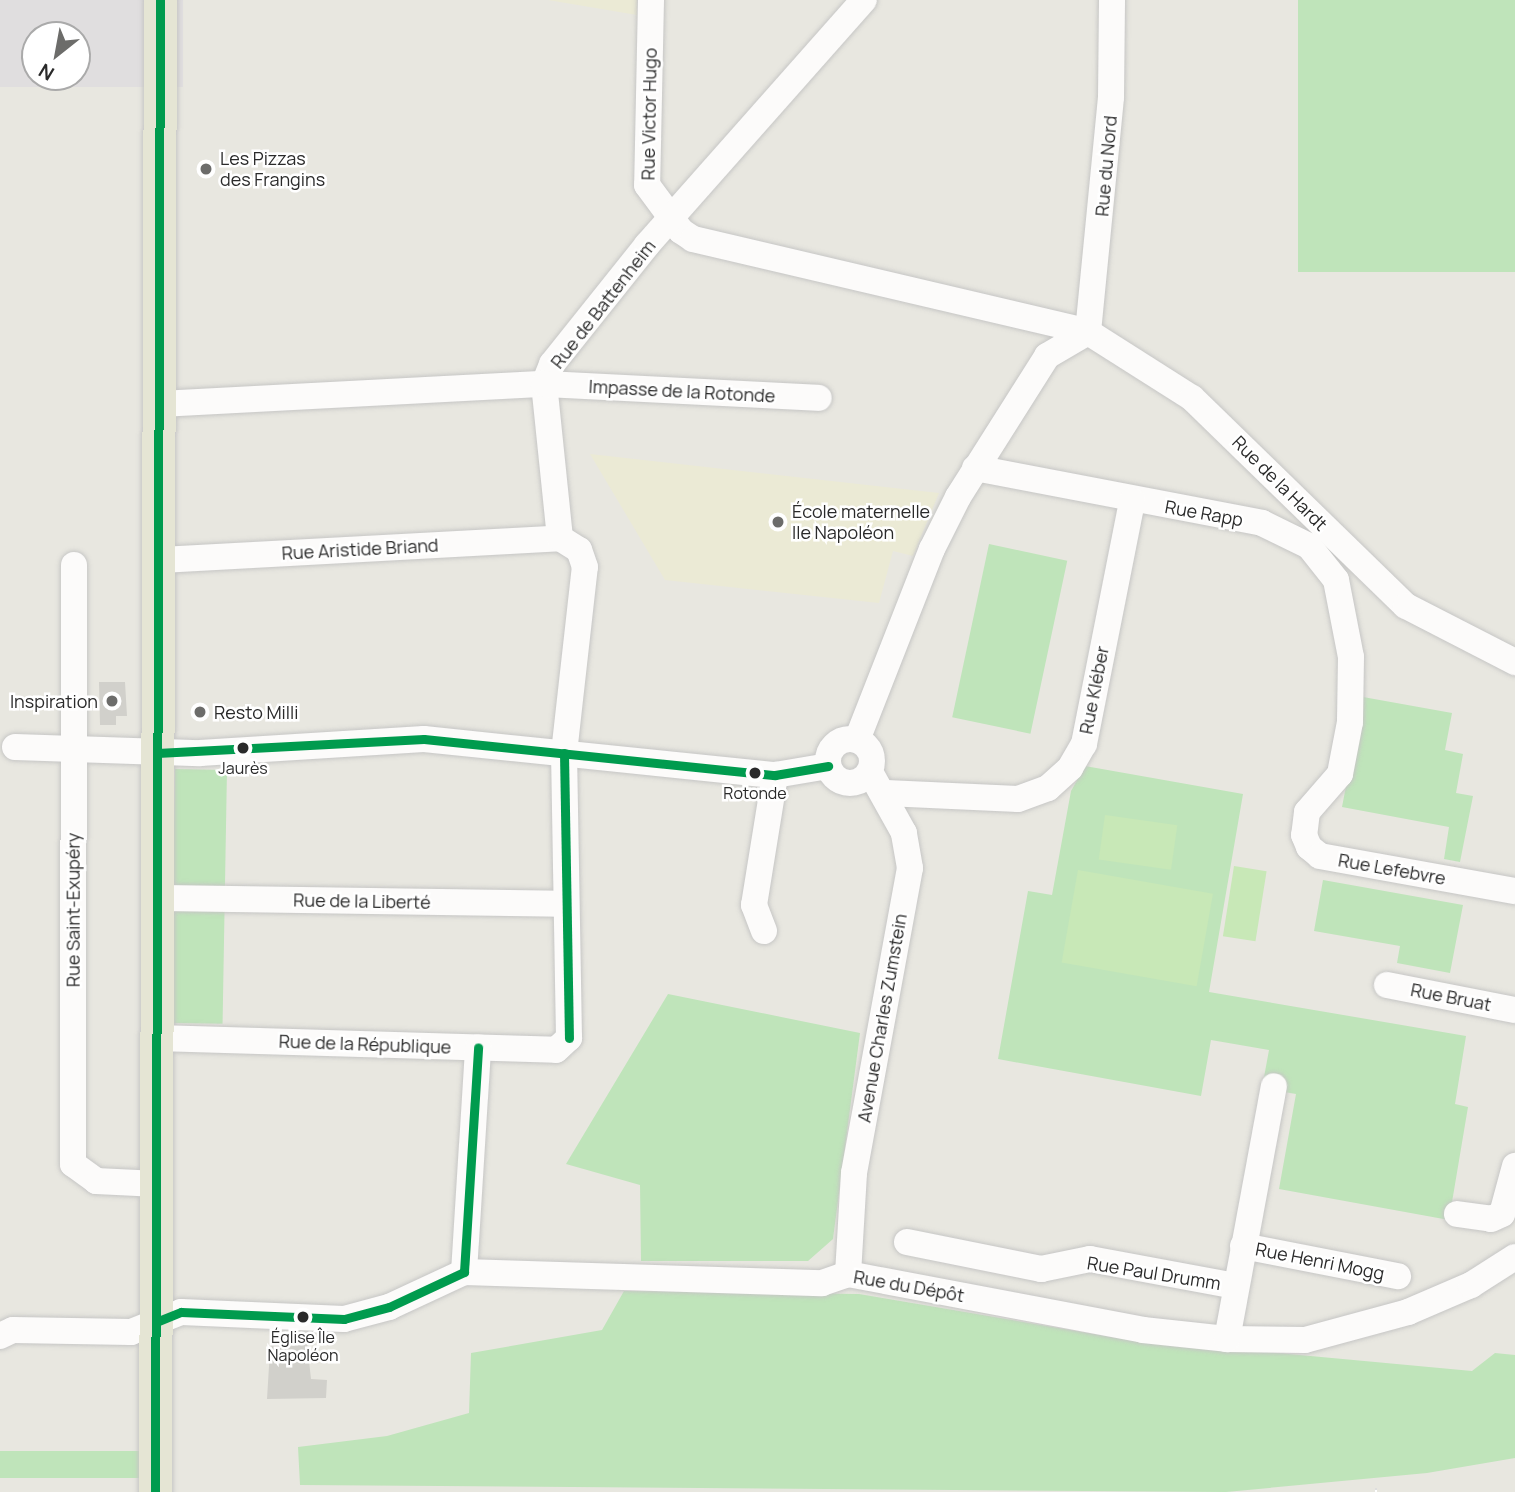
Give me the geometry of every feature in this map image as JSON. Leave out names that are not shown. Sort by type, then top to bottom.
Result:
[{"type":"main road","points":[[155,1478],[160,0]]},
{"type":"street","name":"Rue Victor Hugo","points":[[651,0],[647,185],[672,220]]},
{"type":"street","name":"Rue de Battenheim","points":[[160,404],[544,384],[552,364],[672,220],[864,0]]},
{"type":"street","name":"Rue du Nord","points":[[1088,332],[1111,97],[1112,0]]},
{"type":"street","name":"Rue de la Hardt","points":[[672,220],[693,239],[1036,317],[1088,332],[1192,398],[1406,606],[1515,662]]},
{"type":"street","points":[[1036,317],[1047,356]]},
{"type":"street","points":[[857,740],[932,549],[975,468],[1047,356],[1088,332]]},
{"type":"street","points":[[544,384],[560,538],[579,550],[585,567],[564,753],[566,905]]},
{"type":"street","name":"Impasse de la Rotonde","points":[[544,384],[819,398]]},
{"type":"street","name":"Rue Rapp","points":[[975,468],[1262,523],[1309,546],[1336,580],[1351,657]]},
{"type":"street","name":"Rue Kléber","points":[[886,793],[1018,799],[1048,788],[1070,768],[1084,744],[1132,500]]},
{"type":"street","name":"Rue Aristide Briand","points":[[160,560],[560,538]]},
{"type":"street","name":"Rue Saint-Exupéry","points":[[74,565],[73,1164],[96,1181],[158,1184]]},
{"type":"street","name":"Rue Lefebvre","points":[[1351,657],[1350,722],[1340,775],[1307,812],[1304,835],[1309,846],[1320,856],[1515,891]]},
{"type":"street","points":[[15,747],[157,753],[424,739],[775,775],[828,766]]},
{"type":"street","points":[[828,766],[836,744],[857,740]]},
{"type":"street","points":[[828,766],[848,783],[870,772],[872,755],[857,740]]},
{"type":"street","name":"Avenue Charles Zumstein","points":[[848,1274],[853,1173],[910,868],[904,833],[886,793],[870,772]]},
{"type":"street","points":[[764,931],[754,905],[775,775]]},
{"type":"street","name":"Rue de la Liberté","points":[[158,898],[566,905]]},
{"type":"street","name":"Rue de la République","points":[[157,1038],[556,1050],[569,1038],[566,905]]},
{"type":"street","name":"Rue Bruat","points":[[1387,985],[1515,1010]]},
{"type":"street","points":[[0,1336],[13,1330],[131,1332],[181,1312],[344,1319],[389,1307],[464,1272],[478,1047]]},
{"type":"street","points":[[1227,1339],[1274,1086]]},
{"type":"street","points":[[1457,1214],[1491,1219],[1502,1214],[1515,1166]]},
{"type":"street","name":"Rue Paul Drumm","points":[[907,1242],[1041,1269],[1090,1259],[1236,1286]]},
{"type":"street","name":"Rue Henri Mogg","points":[[1243,1246],[1398,1276]]},
{"type":"street","name":"Rue du Dépôt","points":[[464,1272],[822,1283],[848,1274],[1143,1330],[1227,1339],[1305,1340],[1408,1312],[1471,1285],[1515,1257]]},
{"type":"shaded area","points":[[0,0],[183,0],[183,87],[91,87],[91,21],[21,21],[21,87],[0,87]]},
{"type":"shaded area","points":[[548,0],[637,0],[637,15]]},
{"type":"shaded area","name":"École maternelle Ile Napoléon","points":[[590,454],[939,493],[913,556],[893,551],[879,603],[665,580]]},
{"type":"green space","points":[[1298,0],[1515,0],[1515,272],[1298,272]]},
{"type":"green space","points":[[989,544],[1067,561],[1030,734],[952,717]]},
{"type":"green space","points":[[1363,697],[1452,713],[1445,750],[1463,754],[1456,793],[1473,796],[1460,862],[1444,859],[1449,827],[1342,807]]},
{"type":"green space","points":[[1085,766],[1243,794],[1209,992],[1466,1036],[1455,1104],[1468,1107],[1449,1220],[1279,1189],[1296,1094],[1262,1088],[1269,1050],[1211,1040],[1201,1096],[998,1059],[1028,891],[1052,895],[1071,791]]},
{"type":"green space","points":[[175,769],[227,770],[223,1024],[171,1023]]},
{"type":"green space","points":[[1105,815],[1177,825],[1171,870],[1099,860]]},
{"type":"green space","points":[[1234,866],[1267,871],[1255,941],[1223,936]]},
{"type":"green space","points":[[1078,870],[1213,894],[1197,986],[1062,963]]},
{"type":"green space","points":[[1323,880],[1463,905],[1450,973],[1397,963],[1400,946],[1314,931]]},
{"type":"green space","points":[[668,994],[860,1033],[833,1239],[808,1261],[641,1261],[640,1185],[566,1164]]},
{"type":"green space","points":[[624,1291],[859,1294],[1117,1338],[1472,1371],[1495,1353],[1515,1355],[1515,1458],[1427,1473],[1226,1492],[300,1485],[298,1447],[387,1436],[469,1413],[471,1353],[602,1330]]},
{"type":"green space","points":[[0,1451],[140,1451],[140,1478],[0,1478]]},
{"type":"building","name":"Inspiration","points":[[99,682],[125,682],[127,716],[116,716],[116,725],[100,725]]},
{"type":"building","points":[[271,1333],[306,1334],[311,1379],[327,1380],[326,1398],[267,1399]]},
{"type":"transit line","points":[[155,1492],[160,0]]},
{"type":"transit line","points":[[157,753],[424,739],[775,775],[828,766]]},
{"type":"transit line","points":[[564,753],[569,1038]]},
{"type":"transit line","points":[[464,1272],[478,1047]]},
{"type":"transit line","points":[[156,1322],[181,1312],[344,1319],[389,1307],[464,1272]]},
{"type":"place","name":"Les Pizzas des Frangins","points":[[206,169]]},
{"type":"place","name":"École maternelle Ile Napoléon","points":[[778,522]]},
{"type":"place","name":"Inspiration","points":[[112,701]]},
{"type":"place","name":"Resto Milli","points":[[200,712]]},
{"type":"place","name":"Jaurès","points":[[243,748]]},
{"type":"place","name":"Rotonde","points":[[755,773]]},
{"type":"place","name":"Église Île Napoléon","points":[[303,1317]]}]
